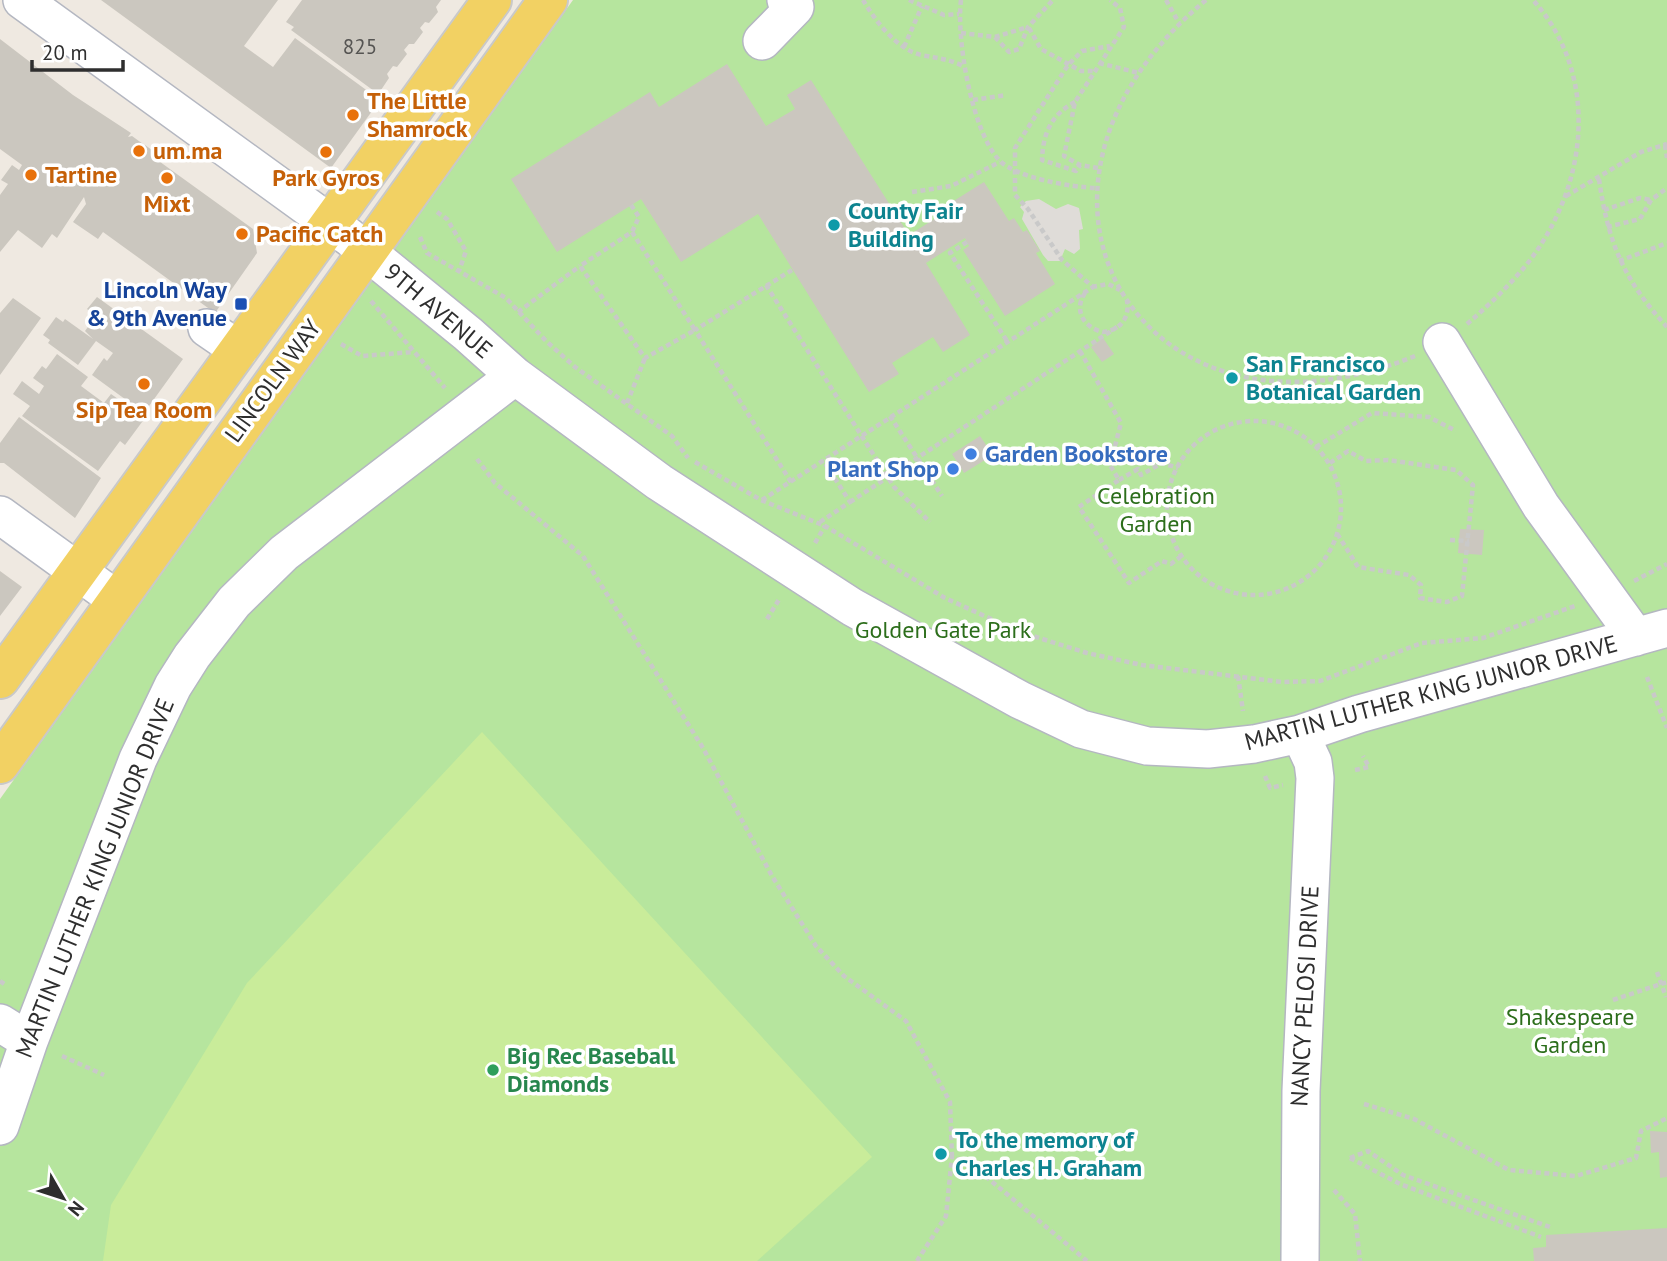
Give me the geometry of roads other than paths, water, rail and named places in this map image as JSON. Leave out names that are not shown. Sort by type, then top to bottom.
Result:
[{"type":"main road","name":"LINCOLN WAY","points":[[0,679],[492,0]]},
{"type":"main road","name":"LINCOLN WAY","points":[[0,764],[548,0]]},
{"type":"street","name":"9TH AVENUE","points":[[22,0],[366,251],[515,376]]},
{"type":"street","points":[[762,41],[794,7],[786,0]]},
{"type":"street","points":[[207,328],[239,350]]},
{"type":"street","points":[[1442,342],[1541,506],[1606,596],[1651,633]]},
{"type":"street","name":"MARTIN LUTHER KING JUNIOR DRIVE","points":[[0,1126],[14,1032],[173,686],[205,638],[242,594],[284,553],[515,376],[659,482],[796,572],[918,644],[1051,716],[1113,739],[1158,747],[1208,749],[1300,734],[1359,714],[1651,633]]},
{"type":"street","points":[[0,515],[116,599]]},
{"type":"street","name":"NANCY PELOSI DRIVE","points":[[1300,734],[1313,762],[1315,778],[1301,1091],[1300,1261]]},
{"type":"place","name":"The Little Shamrock","points":[[353,115]]},
{"type":"place","name":"um.ma","points":[[139,151]]},
{"type":"place","name":"Park Gyros","points":[[326,152]]},
{"type":"place","name":"Tartine","points":[[31,175]]},
{"type":"place","name":"Mixt","points":[[167,178]]},
{"type":"place","name":"County Fair Building","points":[[834,225]]},
{"type":"place","name":"Pacific Catch","points":[[242,234]]},
{"type":"place","name":"Lincoln Way & 9th Avenue","points":[[241,304]]},
{"type":"place","name":"San Francisco Botanical Garden","points":[[1232,378]]},
{"type":"place","name":"Sip Tea Room","points":[[144,384]]},
{"type":"place","name":"Garden Bookstore","points":[[971,454]]},
{"type":"place","name":"Plant Shop","points":[[953,469]]},
{"type":"place","name":"Big Rec Baseball Diamonds","points":[[493,1070]]},
{"type":"place","name":"To the memory of Charles H. Graham","points":[[941,1154]]},
{"type":"park label","name":"Celebration Garden","points":[[1156,510]]},
{"type":"park label","name":"Golden Gate Park","points":[[943,630]]},
{"type":"park label","name":"Shakespeare Garden","points":[[1570,1031]]}]
